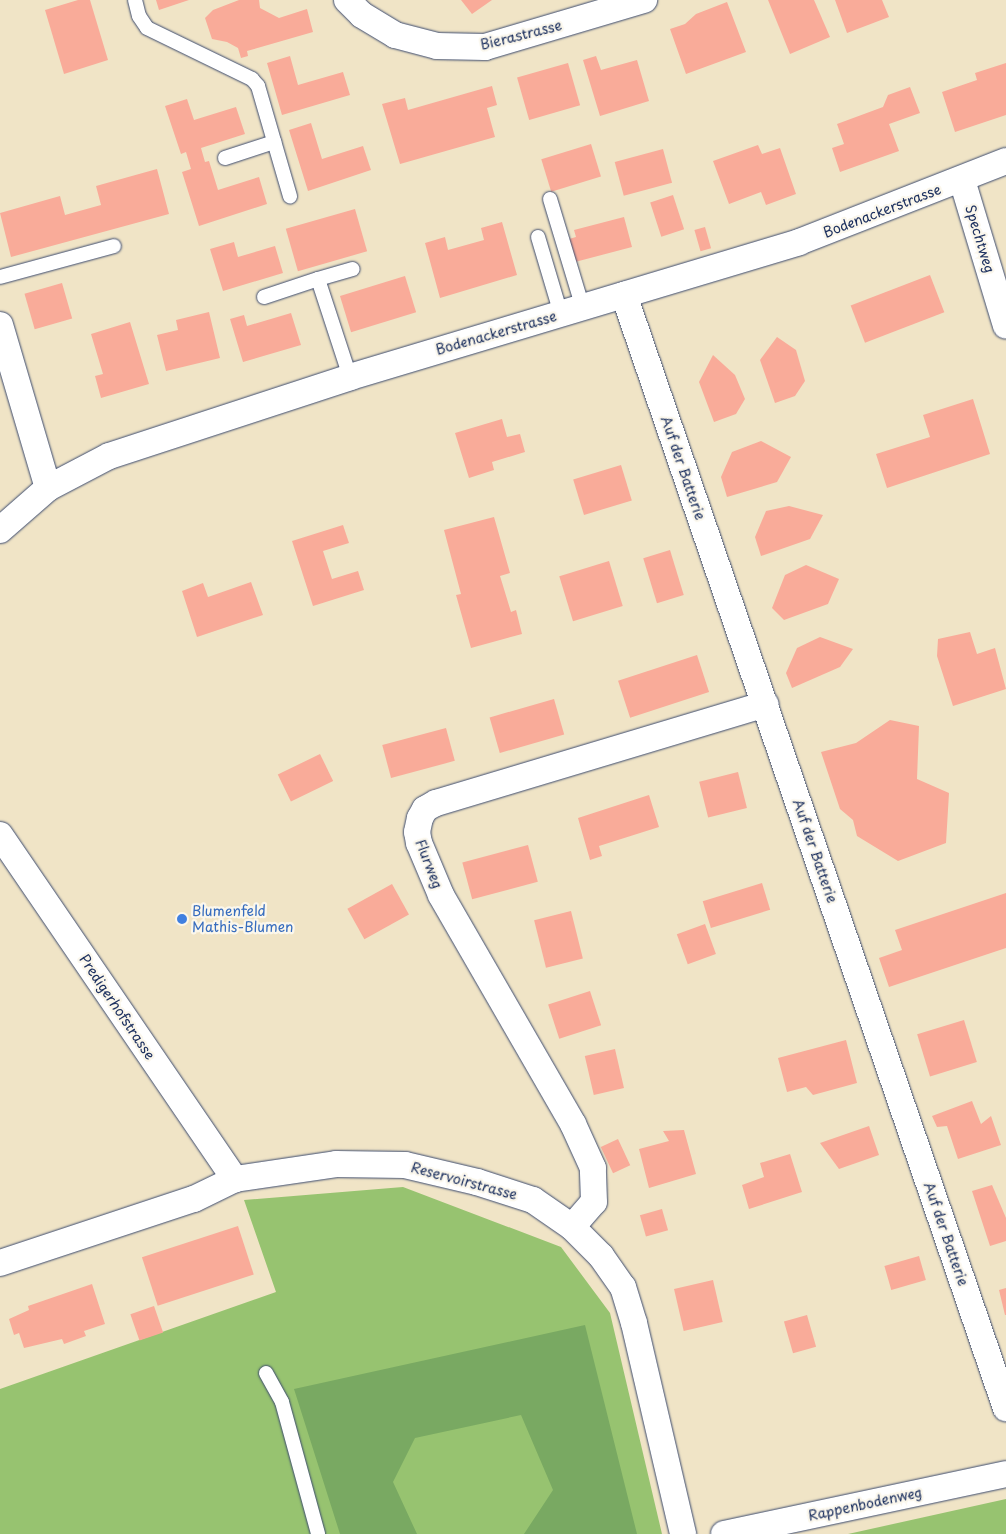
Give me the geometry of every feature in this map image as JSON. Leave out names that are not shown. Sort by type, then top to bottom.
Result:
[{"type":"street","name":"Bierastrasse","points":[[347,0],[362,15],[395,35],[437,46],[485,47],[644,0]]},
{"type":"street","name":"Bodenackerstrasse","points":[[0,530],[48,488],[109,456],[350,377],[799,242],[962,180],[1006,161]]},
{"type":"street","name":"Spechtweg","points":[[962,180],[1006,326]]},
{"type":"street","name":"Auf der Batterie","points":[[624,295],[1006,1408]]},
{"type":"street","points":[[0,326],[48,488]]},
{"type":"street","name":"Flurweg","points":[[572,1227],[594,1202],[593,1168],[573,1124],[441,895],[419,843],[417,832],[420,818],[425,809],[436,803],[765,704]]},
{"type":"street","name":"Predigerhofstrasse","points":[[0,835],[235,1179]]},
{"type":"street","name":"Reservoirstrasse","points":[[0,1263],[194,1199],[235,1179],[336,1164],[405,1165],[477,1182],[533,1200],[572,1227],[601,1256],[623,1287],[634,1323],[683,1534]]},
{"type":"street","name":"Rappenbodenweg","points":[[724,1534],[1006,1474]]},
{"type":"lane","points":[[135,0],[139,16],[147,28],[252,79],[258,86],[290,196]]},
{"type":"lane","points":[[225,158],[274,142]]},
{"type":"lane","points":[[550,200],[572,311]]},
{"type":"lane","points":[[538,237],[572,311]]},
{"type":"lane","points":[[0,277],[114,246]]},
{"type":"lane","points":[[264,297],[353,268]]},
{"type":"lane","points":[[318,279],[350,377]]},
{"type":"lane","points":[[266,1373],[282,1402],[318,1534]]},
{"type":"green space","points":[[403,1187],[561,1247],[610,1313],[662,1534],[0,1534],[0,1389],[276,1292],[244,1200]]},
{"type":"green space","points":[[585,1325],[637,1534],[524,1534],[553,1490],[521,1415],[415,1438],[393,1482],[417,1534],[340,1534],[294,1389]]},
{"type":"green space","points":[[1006,1499],[1006,1534],[848,1534]]},
{"type":"building","points":[[78,0],[90,0],[108,60],[64,74],[45,10]]},
{"type":"building","points":[[156,0],[189,0],[159,10]]},
{"type":"building","points":[[239,0],[259,0],[260,8],[279,18],[307,9],[313,32],[247,51],[248,56],[241,58],[238,48],[227,42],[212,39],[205,18],[213,10]]},
{"type":"building","points":[[461,0],[492,0],[472,14]]},
{"type":"building","points":[[768,0],[814,0],[830,37],[790,54]]},
{"type":"building","points":[[835,0],[882,0],[889,17],[847,33]]},
{"type":"building","points":[[727,2],[746,52],[686,74],[670,29],[685,24],[696,14]]},
{"type":"building","points":[[290,56],[298,85],[343,72],[350,95],[282,115],[267,63]]},
{"type":"building","points":[[596,56],[601,70],[637,60],[649,101],[600,116],[583,60]]},
{"type":"building","points":[[568,63],[580,105],[529,120],[517,78]]},
{"type":"building","points":[[1006,63],[1006,115],[955,132],[942,92],[977,80],[975,73]]},
{"type":"building","points":[[492,86],[497,105],[487,108],[495,137],[400,164],[382,104],[405,98],[408,110]]},
{"type":"building","points":[[910,87],[920,113],[889,124],[899,151],[840,172],[832,148],[844,144],[837,124],[883,107],[888,95]]},
{"type":"building","points":[[187,99],[194,120],[236,107],[245,134],[201,148],[205,162],[209,161],[218,190],[259,177],[267,204],[199,226],[182,172],[191,169],[186,152],[181,154],[165,106]]},
{"type":"building","points":[[311,123],[322,159],[363,146],[371,170],[308,191],[289,130]]},
{"type":"building","points":[[591,144],[601,177],[551,192],[541,159]]},
{"type":"building","points":[[758,145],[762,154],[780,148],[796,194],[766,205],[761,192],[729,204],[713,161]]},
{"type":"building","points":[[663,149],[672,183],[624,196],[615,162]]},
{"type":"building","points":[[157,169],[169,214],[11,257],[0,213],[60,196],[65,215],[101,205],[96,186]]},
{"type":"building","points":[[673,195],[684,229],[661,237],[650,202]]},
{"type":"building","points":[[355,209],[367,251],[298,271],[286,229]]},
{"type":"building","points":[[624,217],[632,247],[575,262],[569,239],[576,237],[574,230]]},
{"type":"building","points":[[502,222],[517,275],[440,298],[425,243],[445,237],[448,250],[484,240],[481,228]]},
{"type":"building","points":[[705,227],[711,248],[700,251],[694,230]]},
{"type":"building","points":[[234,242],[238,257],[275,246],[283,273],[223,291],[210,249]]},
{"type":"building","points":[[930,275],[944,312],[865,343],[851,305]]},
{"type":"building","points":[[405,276],[416,312],[351,332],[340,296]]},
{"type":"building","points":[[62,283],[72,319],[35,329],[25,294]]},
{"type":"building","points":[[209,312],[220,358],[166,371],[157,335],[178,330],[176,320]]},
{"type":"building","points":[[291,313],[301,345],[243,362],[230,319],[244,315],[247,326]]},
{"type":"building","points":[[130,322],[149,384],[101,398],[95,376],[103,374],[91,334]]},
{"type":"building","points":[[777,337],[796,350],[805,381],[795,396],[775,403],[760,360]]},
{"type":"building","points":[[713,355],[735,375],[745,399],[736,414],[714,422],[699,382]]},
{"type":"building","points":[[973,399],[990,454],[887,488],[876,454],[930,437],[923,415]]},
{"type":"building","points":[[502,419],[507,437],[520,434],[525,452],[492,462],[494,470],[469,478],[455,433]]},
{"type":"building","points":[[761,441],[791,457],[777,482],[727,497],[721,477],[732,452]]},
{"type":"building","points":[[621,465],[632,500],[584,515],[573,480]]},
{"type":"building","points":[[789,506],[823,515],[810,539],[761,556],[755,537],[766,511]]},
{"type":"building","points":[[494,517],[510,573],[500,576],[511,612],[516,610],[522,634],[471,648],[456,595],[461,594],[444,530]]},
{"type":"building","points":[[343,525],[349,543],[323,551],[332,579],[358,571],[364,590],[313,606],[292,541]]},
{"type":"building","points":[[670,550],[684,595],[657,603],[643,558]]},
{"type":"building","points":[[609,561],[623,606],[573,621],[559,576]]},
{"type":"building","points":[[806,565],[839,579],[828,604],[784,620],[772,608],[785,575]]},
{"type":"building","points":[[251,582],[263,615],[197,637],[182,591],[203,583],[208,597]]},
{"type":"building","points":[[970,632],[977,654],[995,648],[1006,689],[953,706],[937,656],[938,639]]},
{"type":"building","points":[[820,637],[853,649],[840,667],[792,688],[786,673],[797,648]]},
{"type":"building","points":[[697,655],[709,692],[630,718],[618,681]]},
{"type":"building","points":[[554,699],[564,735],[500,753],[490,717]]},
{"type":"building","points":[[890,720],[919,726],[917,779],[949,793],[946,843],[898,861],[857,836],[853,820],[840,809],[821,752],[856,743]]},
{"type":"building","points":[[446,728],[455,761],[391,778],[382,745]]},
{"type":"building","points":[[320,754],[333,781],[291,802],[278,775]]},
{"type":"building","points":[[738,772],[747,808],[708,818],[699,782]]},
{"type":"building","points":[[649,795],[659,827],[599,846],[602,856],[590,860],[578,818]]},
{"type":"building","points":[[528,845],[538,882],[472,899],[462,863]]},
{"type":"building","points":[[762,883],[770,910],[711,928],[703,901]]},
{"type":"building","points":[[392,884],[409,915],[364,939],[347,909]]},
{"type":"building","points":[[1006,893],[1006,948],[889,987],[879,958],[902,950],[895,930]]},
{"type":"building","points":[[571,911],[583,959],[546,968],[534,920]]},
{"type":"building","points":[[705,924],[716,954],[688,964],[677,934]]},
{"type":"building","points":[[590,991],[601,1025],[559,1039],[548,1005]]},
{"type":"building","points":[[964,1020],[977,1062],[930,1076],[917,1034]]},
{"type":"building","points":[[846,1040],[857,1083],[813,1095],[806,1087],[787,1092],[778,1058]]},
{"type":"building","points":[[615,1049],[624,1088],[594,1095],[585,1056]]},
{"type":"building","points":[[972,1101],[981,1124],[991,1116],[1001,1145],[958,1159],[947,1126],[937,1127],[932,1116]]},
{"type":"building","points":[[869,1126],[879,1155],[839,1169],[820,1143]]},
{"type":"building","points":[[684,1130],[696,1174],[649,1188],[639,1149],[669,1141],[663,1131]]},
{"type":"building","points":[[618,1139],[630,1165],[613,1173],[601,1147]]},
{"type":"building","points":[[790,1154],[802,1192],[749,1209],[742,1185],[764,1177],[760,1163]]},
{"type":"building","points":[[992,1185],[1006,1218],[1006,1241],[990,1246],[972,1191]]},
{"type":"building","points":[[662,1209],[668,1230],[646,1236],[640,1215]]},
{"type":"building","points":[[238,1226],[254,1275],[158,1306],[142,1257]]},
{"type":"building","points":[[919,1256],[926,1280],[891,1290],[884,1266]]},
{"type":"building","points":[[713,1280],[723,1322],[684,1331],[674,1289]]},
{"type":"building","points":[[92,1284],[105,1324],[84,1331],[86,1336],[64,1344],[62,1339],[24,1348],[19,1333],[14,1335],[9,1319],[29,1310],[28,1306]]},
{"type":"building","points":[[1006,1288],[1006,1315],[1005,1315],[999,1290]]},
{"type":"building","points":[[154,1306],[163,1332],[139,1341],[130,1314]]},
{"type":"building","points":[[807,1315],[816,1347],[793,1353],[784,1322]]},
{"type":"place","name":"Blumenfeld Mathis-Blumen","points":[[182,919]]}]
